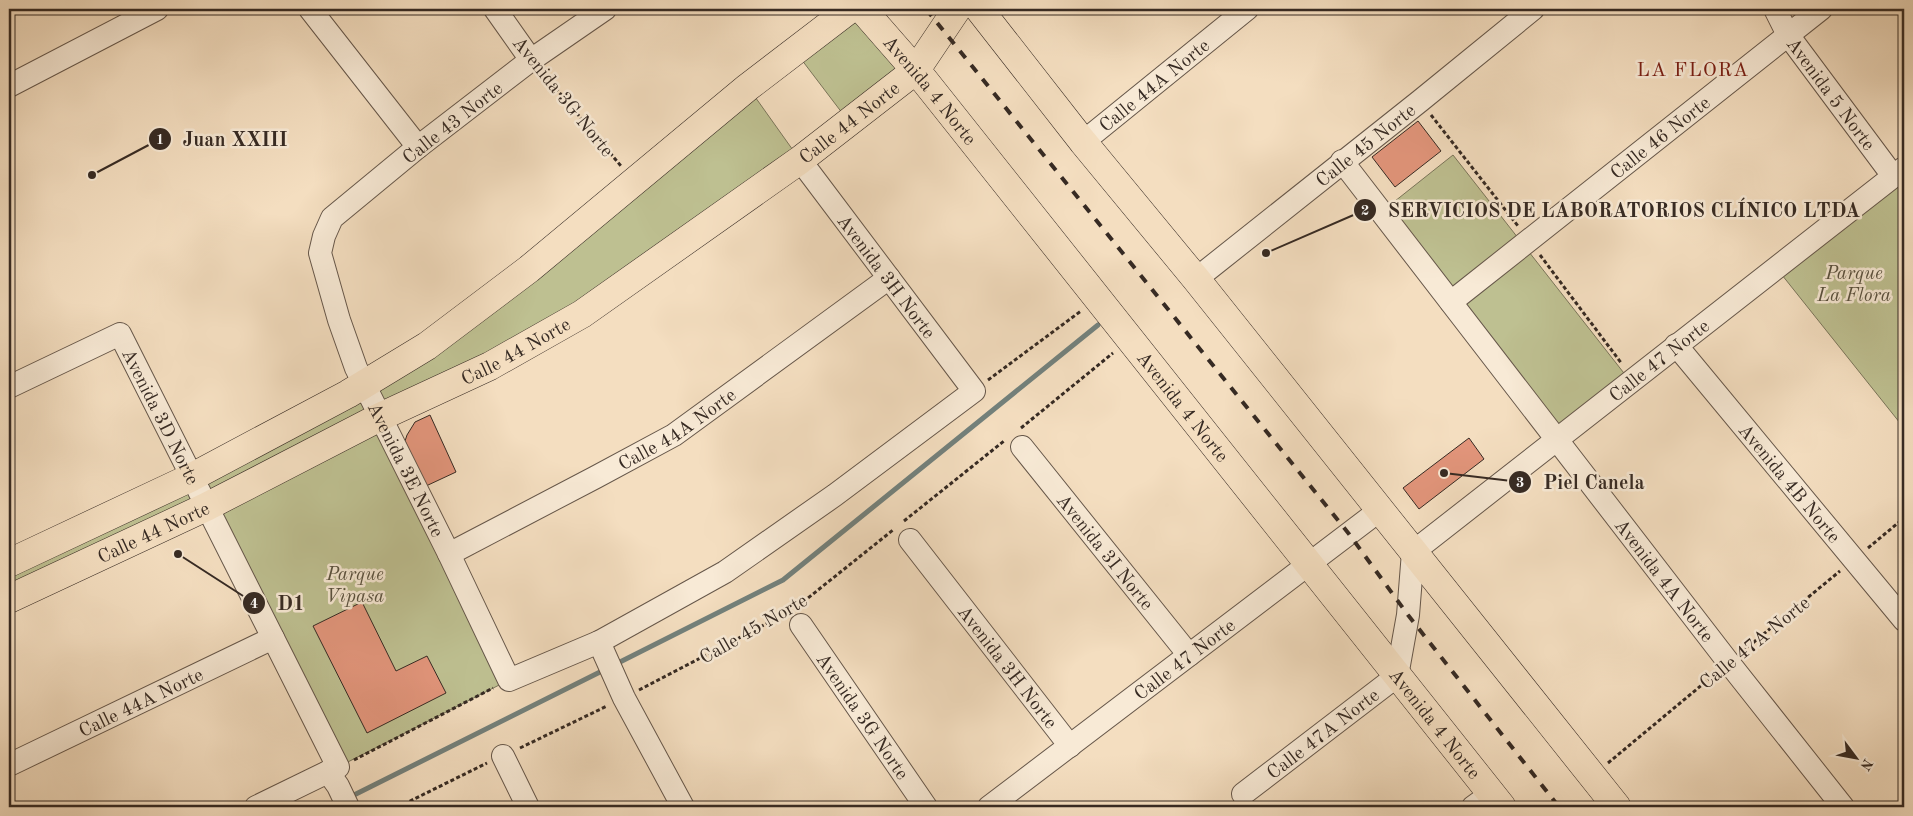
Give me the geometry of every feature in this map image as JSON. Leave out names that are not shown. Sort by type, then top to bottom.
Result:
[{"type":"main road","name":"Calle 44 Norte","points":[[9,563],[192,477],[364,385],[435,340],[529,269],[748,87],[850,9]]},
{"type":"main road","name":"Avenida 4 Norte","points":[[862,9],[916,70],[1397,676],[1489,803]]},
{"type":"main road","name":"Calle 44 Norte","points":[[9,599],[206,507],[380,417],[490,366],[582,314],[800,160],[916,70],[957,9]]},
{"type":"main road","points":[[979,9],[1617,807]]},
{"type":"street","points":[[9,86],[157,9]]},
{"type":"street","points":[[310,9],[418,147]]},
{"type":"street","name":"Avenida 3G Norte","points":[[495,9],[531,60]]},
{"type":"street","name":"Calle 43 Norte","points":[[320,253],[324,236],[332,218],[418,147],[531,60],[605,9]]},
{"type":"street","name":"Calle 44A Norte","points":[[1084,142],[1247,9]]},
{"type":"street","name":"Calle 45 Norte","points":[[1196,279],[1342,161],[1420,101],[1532,9]]},
{"type":"street","name":"Avenida 5 Norte","points":[[1775,9],[1788,35],[1899,172]]},
{"type":"street","name":"Calle 46 Norte","points":[[1451,302],[1821,9]]},
{"type":"street","name":"Avenida 3H Norte","points":[[800,160],[974,391]]},
{"type":"street","name":"Avenida 4A Norte","points":[[1342,161],[1728,663],[1843,807]]},
{"type":"street","name":"Calle 47 Norte","points":[[1414,552],[1899,172]]},
{"type":"street","name":"Avenida 3E Norte","points":[[320,253],[339,320],[356,368],[449,554],[509,680]]},
{"type":"street","name":"Calle 44A Norte","points":[[449,554],[596,478],[674,435],[889,278]]},
{"type":"street","name":"Avenida 3D Norte","points":[[9,387],[120,334],[273,638],[348,807]]},
{"type":"street","name":"Avenida 4B Norte","points":[[1676,345],[1904,620]]},
{"type":"street","points":[[509,680],[604,652],[725,572],[835,495],[974,391]]},
{"type":"street","name":"Avenida 3I Norte","points":[[1016,438],[1189,656]]},
{"type":"street","name":"Calle 47 Norte","points":[[989,807],[1380,510]]},
{"type":"street","name":"Avenida 3H Norte","points":[[902,531],[1070,746]]},
{"type":"street","name":"Calle 47A Norte","points":[[1243,794],[1397,676],[1408,615],[1414,552]]},
{"type":"street","name":"Avenida 3G Norte","points":[[793,616],[926,807]]},
{"type":"street","name":"Calle 44A Norte","points":[[9,765],[273,638]]},
{"type":"street","points":[[604,652],[622,693],[683,807]]},
{"type":"street","points":[[503,756],[528,807]]},
{"type":"street","points":[[256,807],[335,775]]},
{"type":"path","name":"Avenida 3G Norte","points":[[531,60],[634,181]]},
{"type":"path","points":[[974,391],[1083,310]]},
{"type":"path","name":"Calle 45 Norte","points":[[398,807],[503,756],[622,693],[793,616],[902,531],[1016,438],[1116,351]]},
{"type":"path","name":"Calle 47A Norte","points":[[1604,766],[1904,518]]},
{"type":"path","points":[[335,775],[509,680]]},
{"type":"green space","points":[[848,10],[916,70],[849,122],[795,51]]},
{"type":"green space","name":"Parque Vipasa","points":[[748,87],[800,160],[582,314],[380,417],[509,680],[338,767],[206,507],[9,599],[9,563],[348,394]]},
{"type":"green space","points":[[1453,155],[1627,377],[1559,431],[1385,209]]},
{"type":"green space","name":"Parque La Flora","points":[[1904,179],[1904,428],[1782,275]]},
{"type":"building","points":[[1418,121],[1441,151],[1395,187],[1372,157]]},
{"type":"building","points":[[430,415],[456,472],[426,486],[405,441],[415,422]]},
{"type":"building","points":[[1469,438],[1484,459],[1419,509],[1403,488]]},
{"type":"building","points":[[362,602],[396,671],[427,656],[446,693],[367,733],[313,626]]},
{"type":"waterway","points":[[616,664],[783,580],[1098,325]]},
{"type":"waterway","points":[[350,797],[606,669]]},
{"type":"waterway","points":[[330,807],[340,802]]},
{"type":"railway","points":[[926,9],[1349,534],[1408,615],[1559,807]]},
{"type":"place","name":"Juan XXIII","points":[[92,175]]},
{"type":"place","name":"SERVICIOS DE LABORATORIOS CLÍNICO LTDA","points":[[1266,253]]},
{"type":"place","name":"Piel Canela","points":[[1444,473]]},
{"type":"place","name":"D1","points":[[178,554]]},
{"type":"district","name":"LA FLORA","points":[[1693,69]]}]
